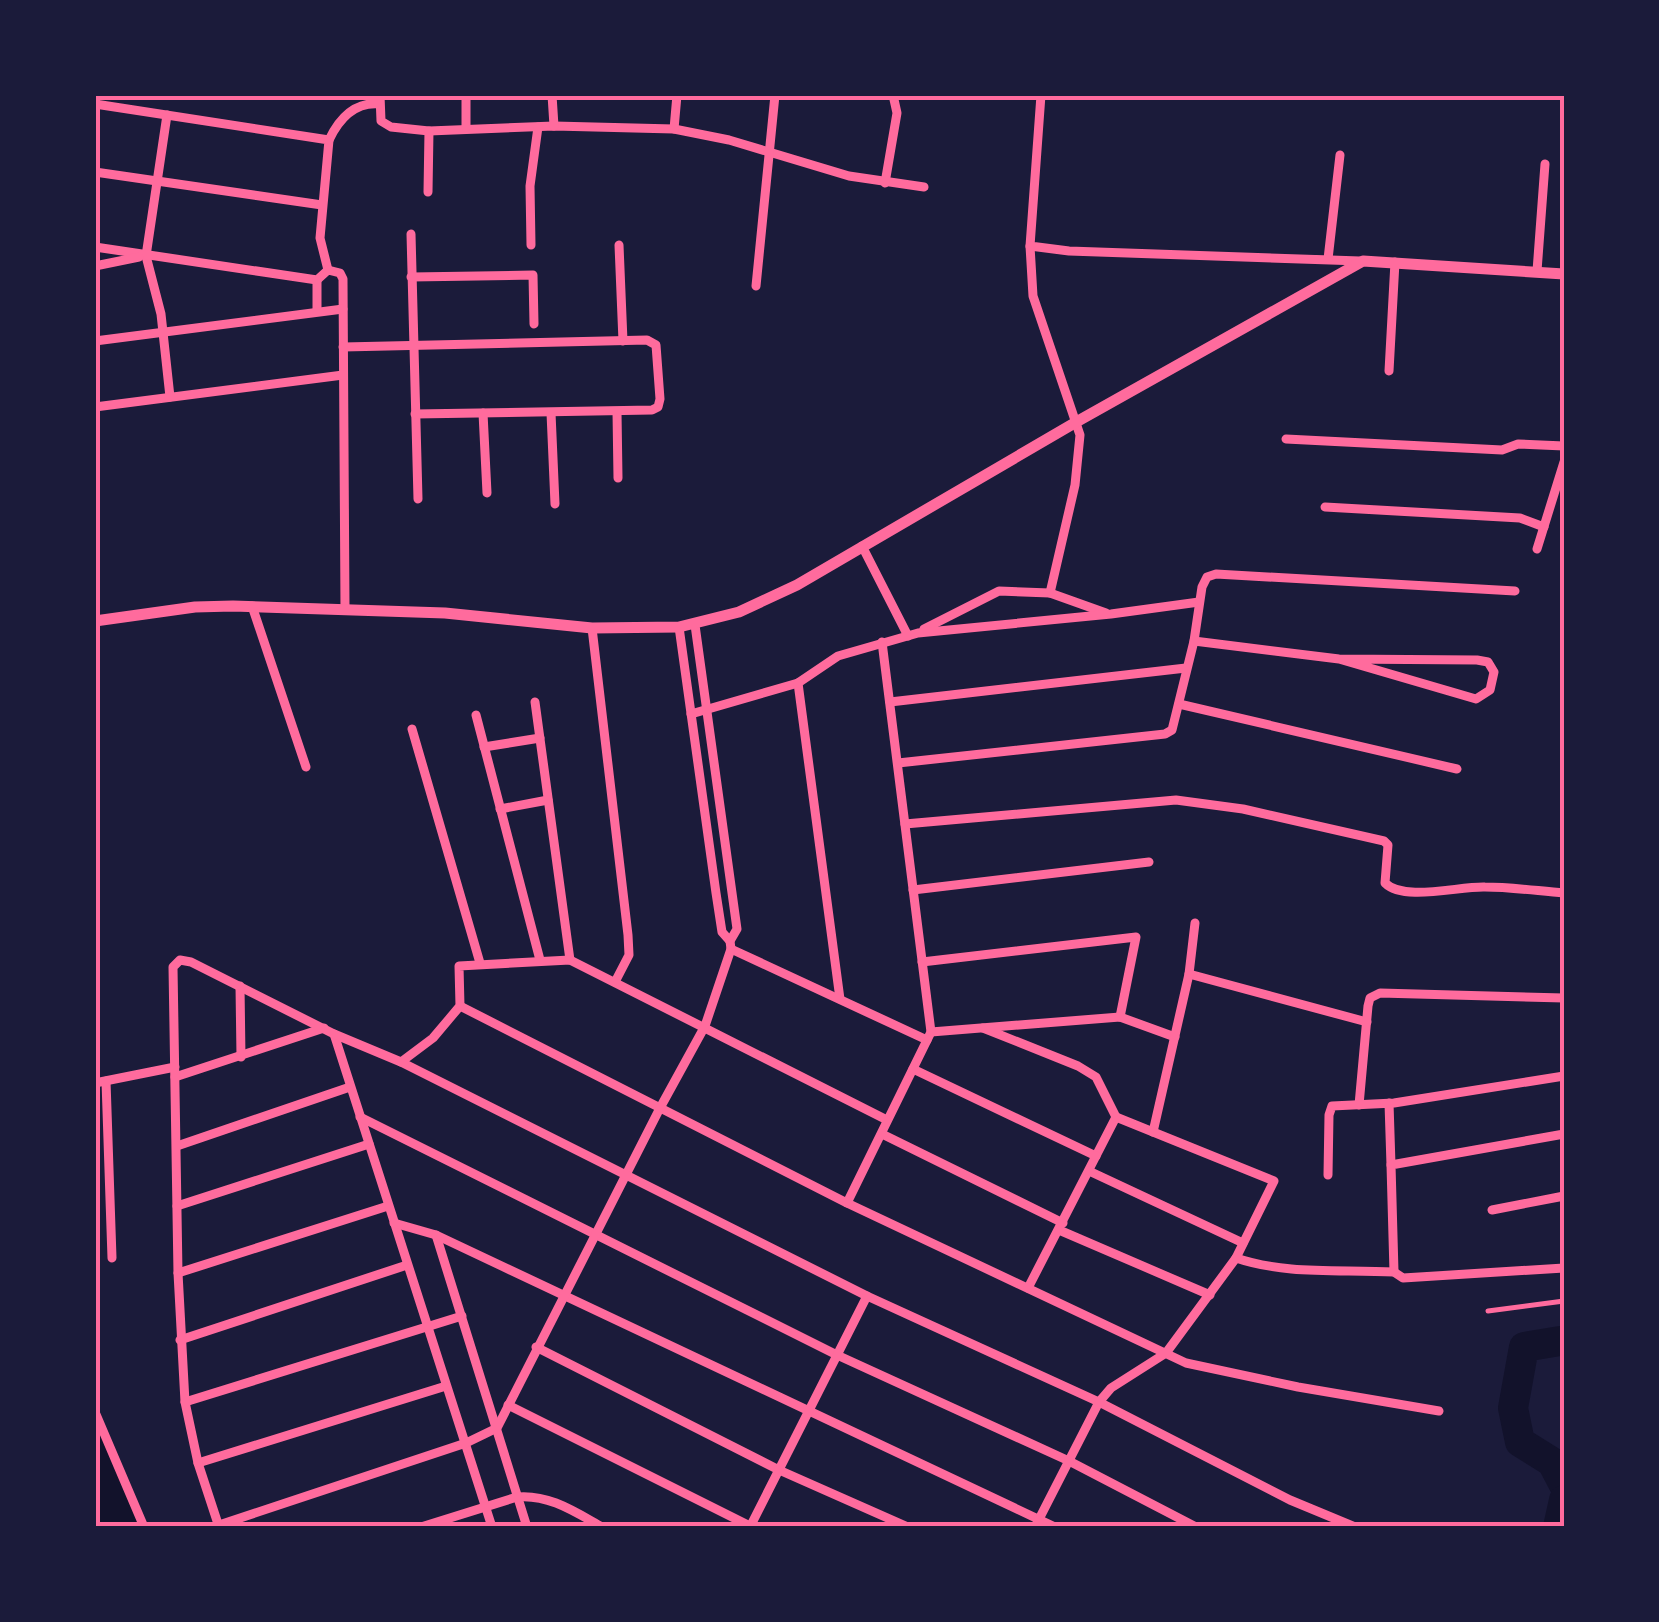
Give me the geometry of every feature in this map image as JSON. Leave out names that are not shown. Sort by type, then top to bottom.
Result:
[{"type":"street","points":[[466,95],[466,127]]},
{"type":"street","points":[[552,95],[554,126]]},
{"type":"street","points":[[674,129],[677,95]]},
{"type":"street","points":[[756,286],[774,95]]},
{"type":"street","points":[[884,183],[896,114],[893,95]]},
{"type":"street","points":[[1041,95],[1030,246],[1034,296],[1080,434],[1075,485],[1050,593]]},
{"type":"street","points":[[328,270],[320,238],[329,140],[356,108],[380,100],[379,114],[385,125],[429,131],[538,126],[674,129],[769,151],[810,166],[884,183],[924,187]]},
{"type":"street","points":[[95,104],[329,140]]},
{"type":"street","points":[[168,115],[146,256],[162,331],[170,397]]},
{"type":"street","points":[[531,244],[530,186],[538,126]]},
{"type":"street","points":[[428,192],[429,131]]},
{"type":"street","points":[[1328,259],[1340,155]]},
{"type":"street","points":[[1537,271],[1545,164]]},
{"type":"street","points":[[95,172],[322,204]]},
{"type":"street","points":[[411,234],[418,499]]},
{"type":"street","points":[[619,244],[623,341]]},
{"type":"street","points":[[1030,246],[1069,251],[1395,262],[1564,274]]},
{"type":"street","points":[[95,247],[317,280]]},
{"type":"street","points":[[95,266],[146,256]]},
{"type":"street","points":[[95,621],[196,607],[252,606],[445,614],[592,628],[695,625],[767,601],[1363,261]]},
{"type":"street","points":[[1389,371],[1395,262]]},
{"type":"street","points":[[317,310],[317,280],[328,270],[336,270],[342,279],[343,308],[345,609]]},
{"type":"street","points":[[412,276],[533,275],[534,324]]},
{"type":"street","points":[[95,340],[343,308]]},
{"type":"street","points":[[343,347],[647,340],[656,345],[660,399],[652,410],[416,414]]},
{"type":"street","points":[[95,407],[343,375]]},
{"type":"street","points":[[617,412],[618,478]]},
{"type":"street","points":[[483,413],[487,494]]},
{"type":"street","points":[[550,413],[555,504]]},
{"type":"street","points":[[1286,439],[1502,450],[1518,444],[1564,446]]},
{"type":"street","points":[[1538,549],[1564,462]]},
{"type":"street","points":[[1325,507],[1520,518],[1544,527]]},
{"type":"street","points":[[862,546],[912,634]]},
{"type":"street","points":[[898,763],[1158,736],[1172,730],[1194,641],[1199,602],[1207,577],[1216,574],[1515,590]]},
{"type":"street","points":[[912,634],[999,591],[1050,593],[1111,614]]},
{"type":"street","points":[[691,714],[798,684],[838,656],[912,634],[1199,602]]},
{"type":"street","points":[[252,606],[306,766]]},
{"type":"street","points":[[695,625],[737,928],[705,1026],[660,1108],[628,1174],[536,1347],[497,1428],[466,1444],[219,1526],[198,1464],[185,1402],[180,1340],[172,968],[176,962],[191,962],[401,1062],[628,1174],[867,1296],[1099,1402],[1290,1500],[1356,1527]]},
{"type":"street","points":[[678,627],[722,932],[730,945],[840,1000],[929,1036],[1120,1017],[1175,1037]]},
{"type":"street","points":[[592,628],[628,935],[629,955],[615,982]]},
{"type":"street","points":[[1194,641],[1339,659],[1476,699],[1490,690],[1492,682],[1493,668],[1488,662],[1339,659]]},
{"type":"street","points":[[847,1203],[929,1036],[882,642]]},
{"type":"street","points":[[1404,676],[1408,658]]},
{"type":"street","points":[[890,702],[1186,668]]},
{"type":"street","points":[[798,684],[840,1000]]},
{"type":"street","points":[[535,702],[570,960]]},
{"type":"street","points":[[1179,704],[1457,769]]},
{"type":"street","points":[[476,715],[540,960]]},
{"type":"street","points":[[412,730],[480,964]]},
{"type":"street","points":[[484,748],[540,738]]},
{"type":"street","points":[[905,824],[1161,799],[1213,803],[1384,841],[1388,846],[1385,884],[1394,890],[1482,886],[1564,893]]},
{"type":"street","points":[[500,809],[548,800]]},
{"type":"street","points":[[913,890],[1149,862]]},
{"type":"street","points":[[1154,1132],[1189,974],[1196,923]]},
{"type":"street","points":[[922,962],[1136,937],[1120,1017]]},
{"type":"street","points":[[401,1062],[433,1038],[460,1006],[459,966],[570,960],[887,1120]]},
{"type":"street","points":[[1189,974],[1367,1022]]},
{"type":"street","points":[[240,986],[241,1057]]},
{"type":"street","points":[[1359,1105],[1370,998],[1380,994],[1564,998]]},
{"type":"street","points":[[460,1006],[847,1203],[1186,1362],[1298,1387],[1440,1411]]},
{"type":"street","points":[[984,1028],[1078,1066],[1096,1078],[1116,1117],[1274,1181],[1236,1258],[1166,1353],[1110,1388],[1099,1402],[1037,1523]]},
{"type":"street","points":[[112,1258],[100,1082],[175,1072],[329,1031]]},
{"type":"street","points":[[329,1031],[492,1527]]},
{"type":"street","points":[[914,1069],[1096,1156]]},
{"type":"street","points":[[1328,1175],[1332,1106],[1389,1103],[1564,1076]]},
{"type":"street","points":[[177,1146],[350,1088]]},
{"type":"street","points":[[1389,1103],[1394,1272]]},
{"type":"street","points":[[360,1117],[837,1355],[1069,1461],[1196,1527]]},
{"type":"street","points":[[1028,1288],[1116,1117]]},
{"type":"street","points":[[882,1134],[1061,1227],[1210,1295]]},
{"type":"street","points":[[1391,1164],[1564,1134]]},
{"type":"street","points":[[177,1206],[369,1144]]},
{"type":"street","points":[[1089,1171],[1243,1243]]},
{"type":"street","points":[[1492,1210],[1564,1196]]},
{"type":"street","points":[[178,1273],[388,1206]]},
{"type":"street","points":[[394,1223],[436,1235],[1037,1523],[1055,1527]]},
{"type":"street","points":[[436,1235],[527,1527]]},
{"type":"street","points":[[1236,1258],[1304,1270],[1394,1272],[1403,1278],[1564,1268]]},
{"type":"street","points":[[180,1340],[407,1265]]},
{"type":"street","points":[[508,1405],[751,1527],[867,1296]]},
{"type":"street","points":[[185,1402],[462,1316]]},
{"type":"street","points":[[536,1347],[779,1470],[908,1527]]},
{"type":"street","points":[[198,1464],[446,1386]]},
{"type":"street","points":[[95,1412],[144,1527]]},
{"type":"street","points":[[420,1527],[517,1497],[546,1498],[602,1527]]},
{"type":"lane","points":[[1488,1312],[1564,1301]]},
{"type":"shaded area","points":[[95,1412],[145,1527],[95,1527]]},
{"type":"waterway","points":[[1560,1341],[1524,1347],[1513,1408],[1520,1442],[1552,1462],[1564,1485]]},
{"type":"waterway","points":[[1558,1527],[1564,1500]]}]
